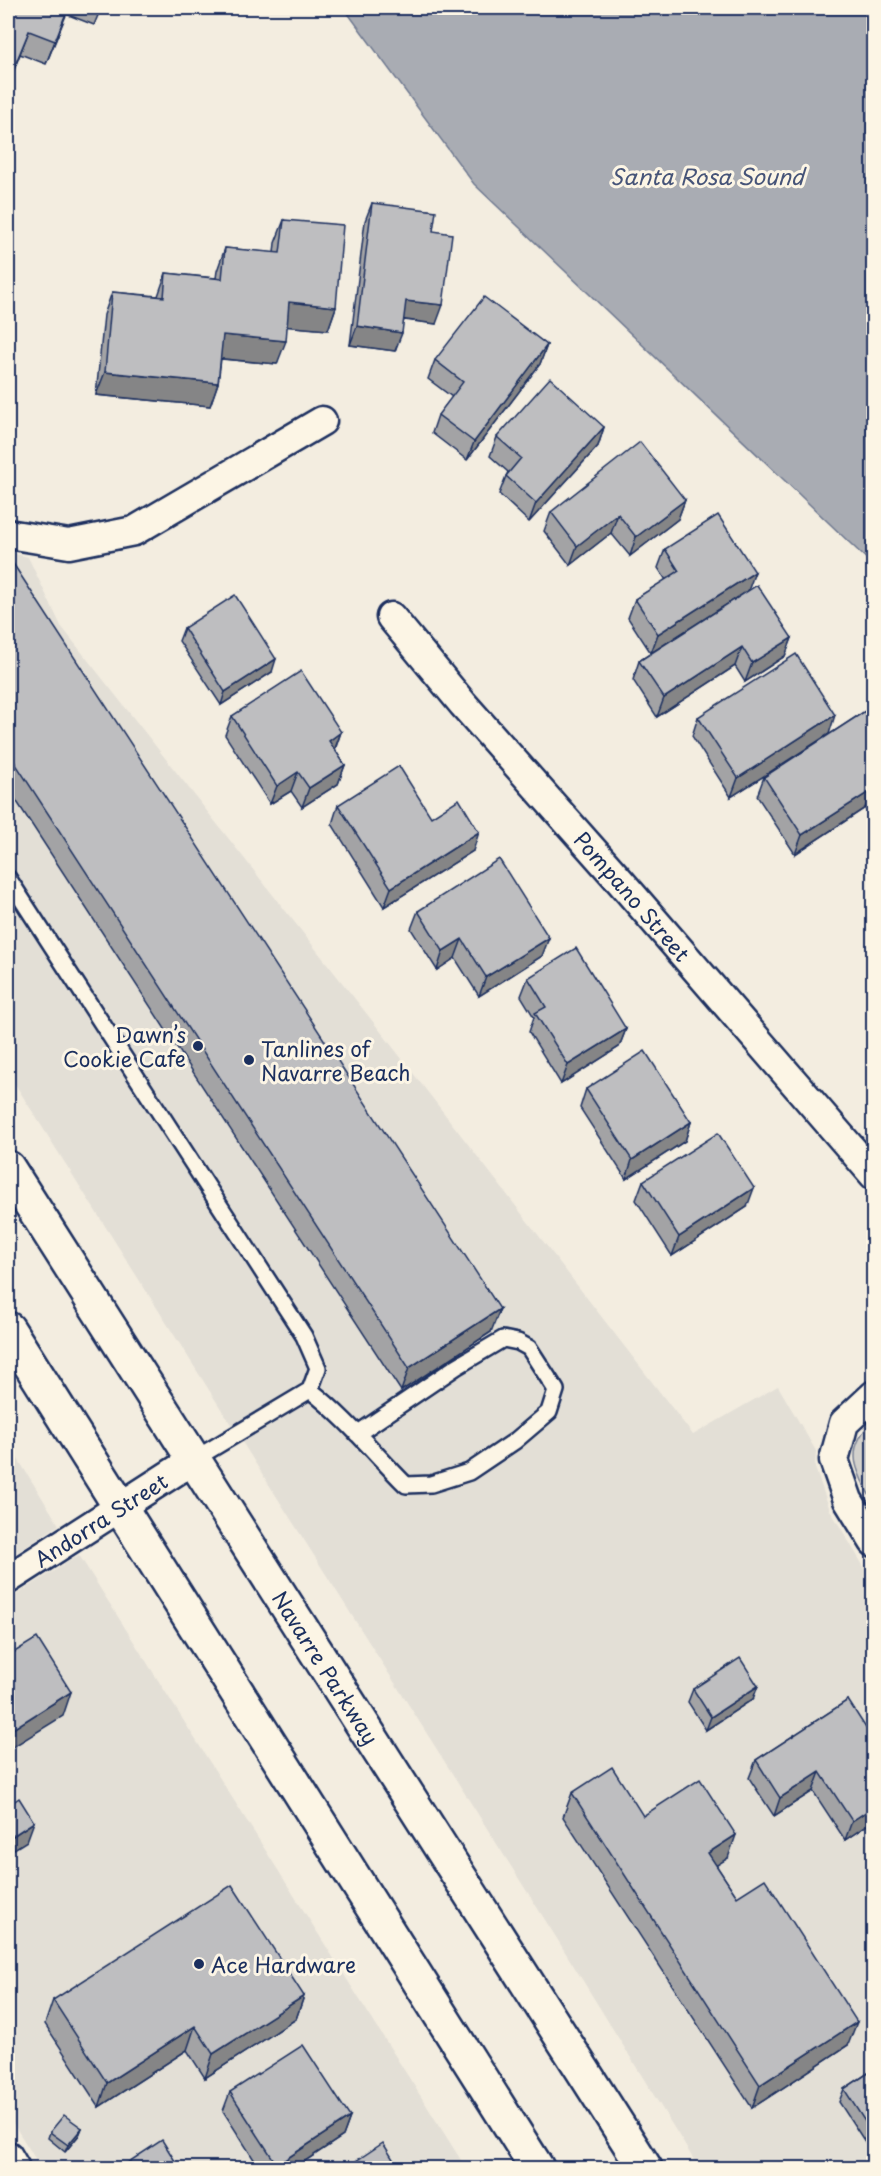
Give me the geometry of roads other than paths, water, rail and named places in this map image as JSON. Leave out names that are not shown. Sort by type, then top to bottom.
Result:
[{"type":"highway","name":"Navarre Parkway","points":[[8,1168],[645,2169]]},
{"type":"highway","points":[[8,1329],[537,2169]]},
{"type":"street","points":[[8,534],[69,544],[134,531],[322,421]]},
{"type":"street","name":"Pompano Street","points":[[391,617],[463,704],[620,881],[873,1175]]},
{"type":"street","points":[[873,1395],[844,1423],[834,1460],[848,1500],[873,1542]]},
{"type":"street","name":"Andorra Street","points":[[8,1579],[194,1460]]},
{"type":"street","points":[[8,2156],[15,2169]]},
{"type":"lane","points":[[8,878],[304,1336],[318,1368],[310,1390],[194,1460]]},
{"type":"lane","points":[[310,1390],[335,1409],[357,1434],[406,1485],[431,1484],[469,1472],[515,1441],[549,1412],[556,1390],[529,1348],[518,1342],[503,1340],[456,1367],[357,1434]]},
{"type":"water","name":"Santa Rosa Sound","points":[[344,8],[873,8],[873,565],[474,184]]},
{"type":"place","name":"Dawn’s Cookie Cafe","points":[[198,1046]]},
{"type":"place","name":"Tanlines of Navarre Beach","points":[[249,1060]]},
{"type":"place","name":"Ace Hardware","points":[[199,1964]]}]
